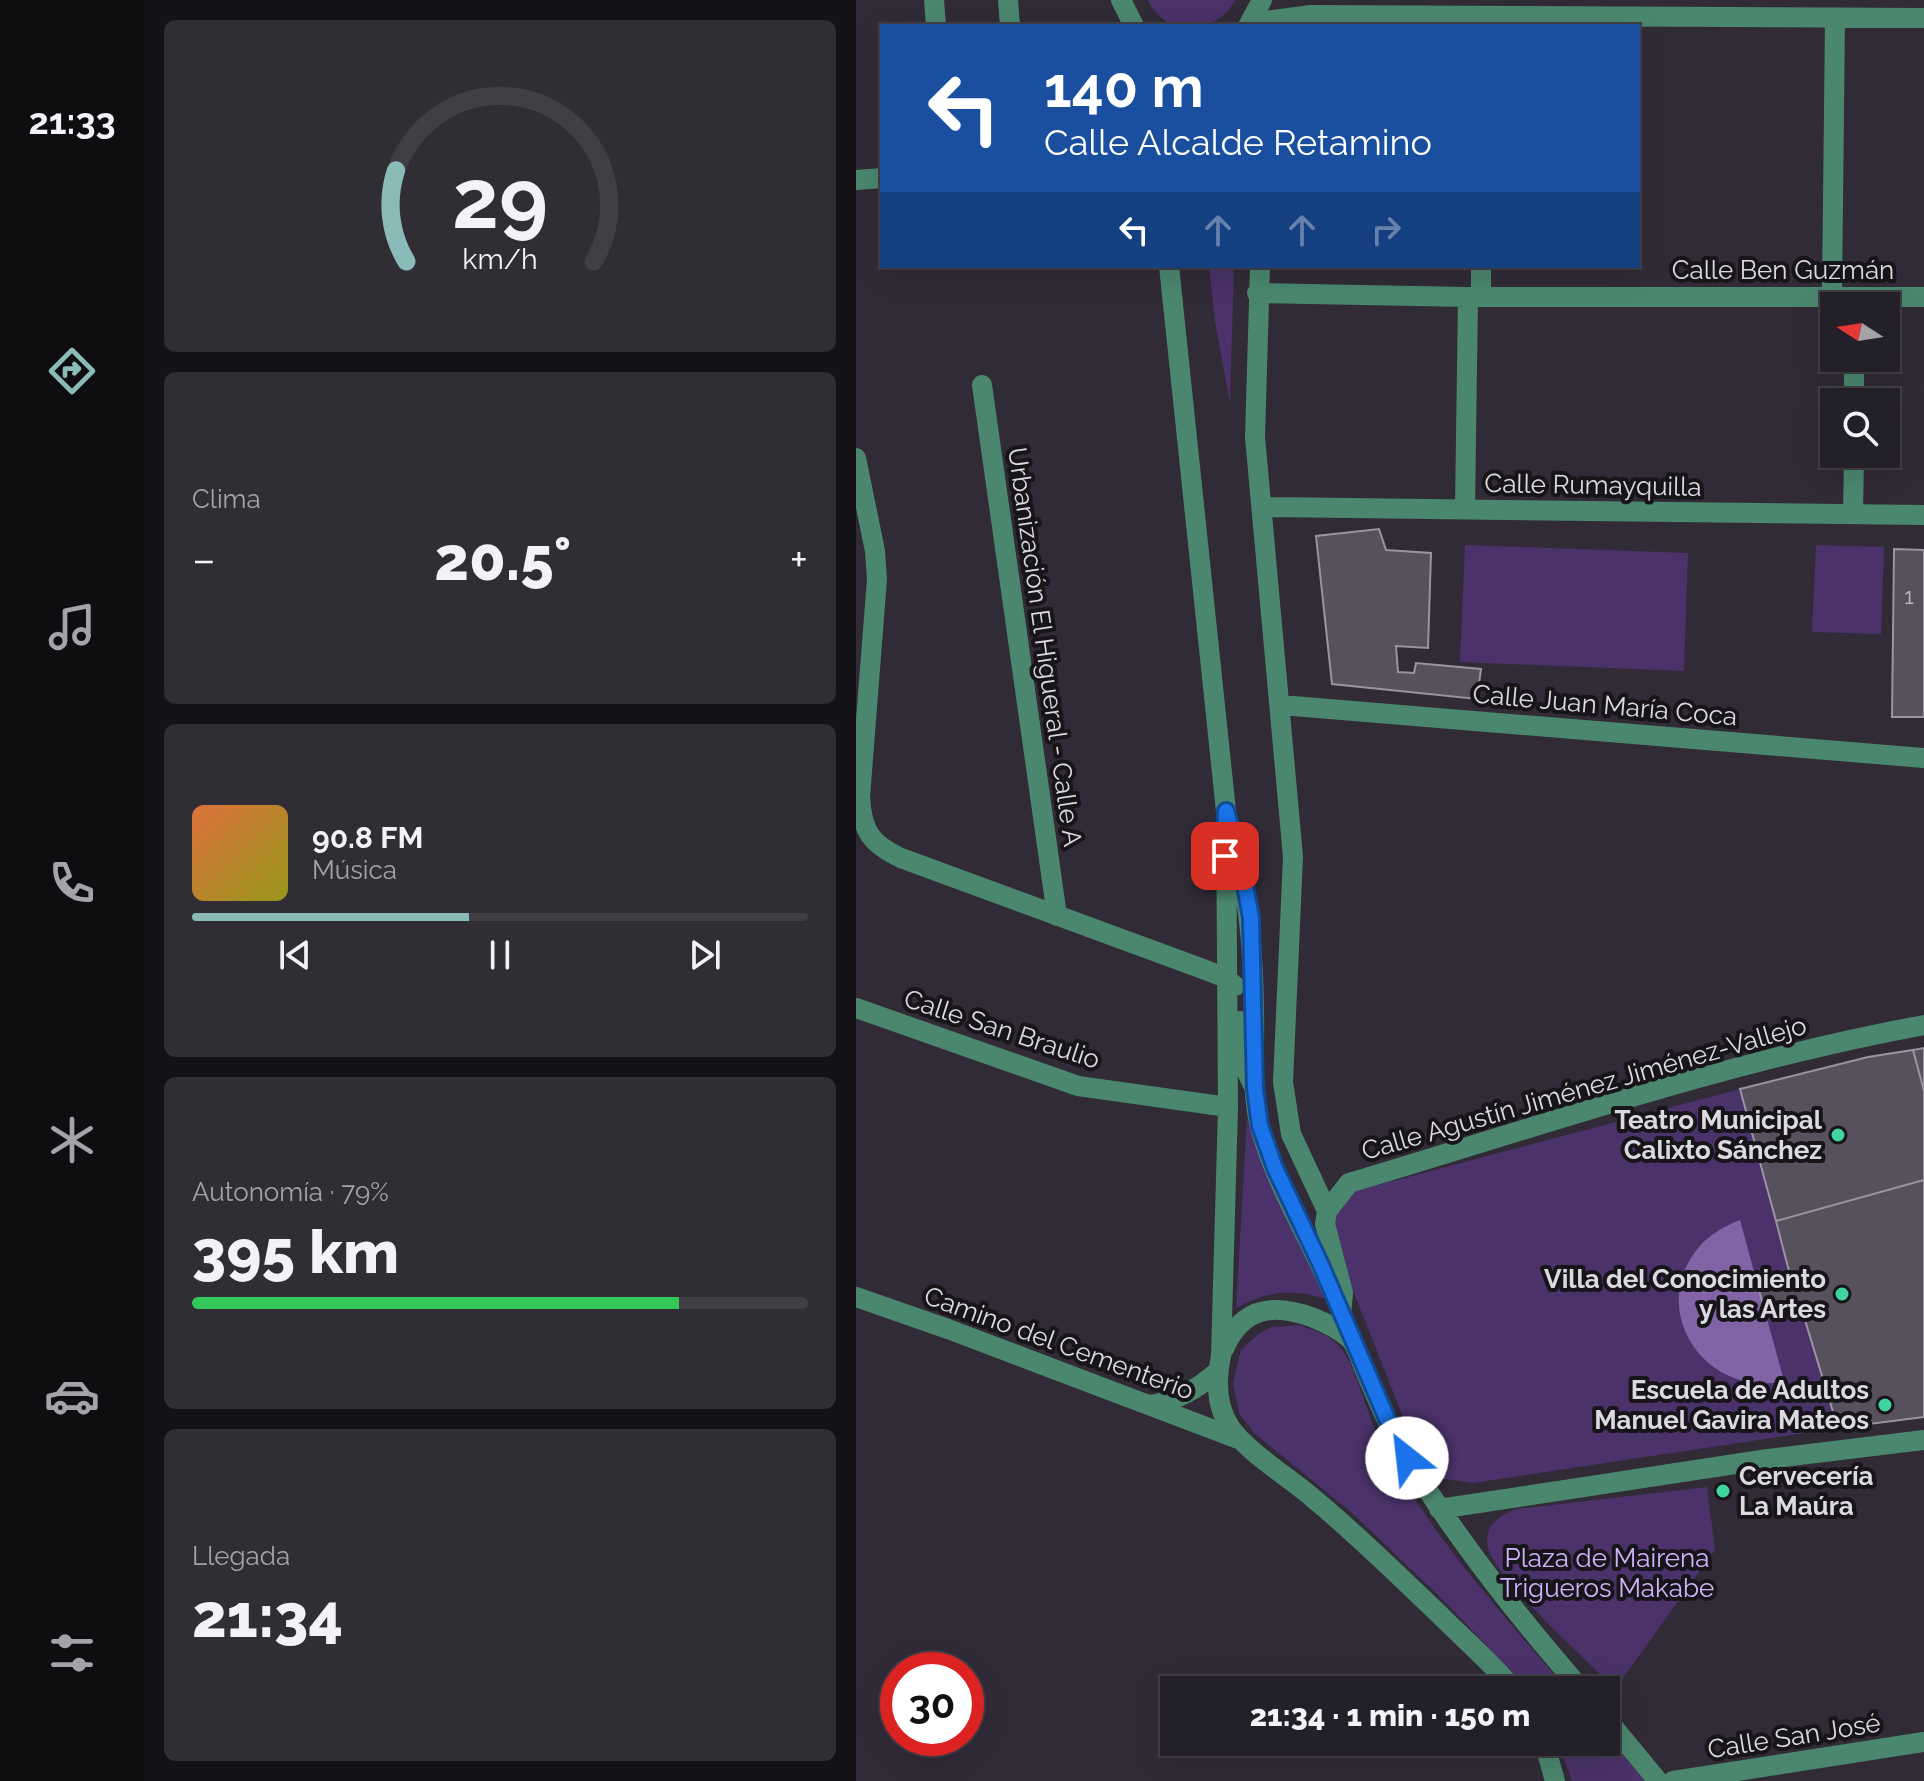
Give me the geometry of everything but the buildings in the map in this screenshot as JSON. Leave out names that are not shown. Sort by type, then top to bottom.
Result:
[{"type":"street","points":[[934,0],[936,24]]},
{"type":"street","points":[[1008,0],[1010,24]]},
{"type":"street","points":[[1121,0],[1132,24]]},
{"type":"street","points":[[1249,24],[1262,0]]},
{"type":"street","points":[[1249,24],[1285,11],[1308,20],[1685,8],[1835,18],[1874,9],[1924,18]]},
{"type":"street","points":[[1832,292],[1835,18]]},
{"type":"street","points":[[856,180],[880,178]]},
{"type":"street","points":[[1169,268],[1226,811],[1228,1107],[1218,1391],[1221,1408],[1230,1427],[1242,1441],[1356,1536],[1500,1676]]},
{"type":"street","points":[[1260,268],[1255,437],[1293,857],[1283,1082],[1291,1134],[1327,1211],[1327,1238],[1343,1293],[1341,1314]]},
{"type":"street","points":[[1465,509],[1474,297],[1481,268]]},
{"type":"street","name":"Calle Ben Guzmán","points":[[1257,293],[1474,297],[1820,295]]},
{"type":"street","name":"Calle Ben Guzmán","points":[[1900,298],[1924,297]]},
{"type":"street","name":"Urbanización El Higueral - Calle A","points":[[982,385],[1057,916]]},
{"type":"street","points":[[856,458],[875,551],[877,579],[860,797],[865,829],[884,850],[901,858],[1233,982],[1237,990],[1242,1062],[1255,1089]]},
{"type":"street","points":[[1853,515],[1854,468]]},
{"type":"street","name":"Calle Rumayquilla","points":[[1262,507],[1924,515]]},
{"type":"street","name":"Calle Juan María Coca","points":[[1281,705],[1924,758]]},
{"type":"street","points":[[1226,811],[1241,864],[1251,918],[1255,1089],[1260,1126],[1275,1168],[1394,1435],[1439,1509],[1505,1600],[1570,1676]]},
{"type":"street","name":"Calle San Braulio","points":[[856,1008],[1078,1086],[1228,1107]]},
{"type":"street","name":"Calle Agustín Jiménez Jiménez-Vallejo","points":[[1327,1211],[1349,1183],[1712,1073],[1780,1055],[1924,1025]]},
{"type":"street","name":"Camino del Cementerio","points":[[856,1297],[1242,1441]]},
{"type":"street","points":[[1149,1405],[1182,1397],[1199,1387],[1220,1363],[1231,1332],[1242,1320],[1259,1312],[1275,1309],[1299,1312],[1325,1322],[1352,1341]]},
{"type":"street","points":[[1439,1509],[1768,1459],[1924,1440]]},
{"type":"street","points":[[1620,1735],[1658,1781]]},
{"type":"street","name":"Calle San José","points":[[1673,1781],[1924,1742]]},
{"type":"street","points":[[1548,1756],[1555,1781]]},
{"type":"green space","points":[[1148,0],[1235,0],[1227,12],[1206,24],[1173,24],[1156,12]]},
{"type":"green space","points":[[1209,268],[1234,268],[1230,403],[1215,322]]},
{"type":"green space","points":[[1465,545],[1688,553],[1684,671],[1460,662]]},
{"type":"green space","points":[[1816,545],[1884,547],[1881,634],[1812,632]]},
{"type":"green space","points":[[1740,1089],[1790,1275],[1758,1284],[1765,1313],[1800,1304],[1838,1428],[1473,1483],[1438,1478],[1427,1467],[1407,1427],[1341,1260],[1334,1218],[1355,1191]]},
{"type":"green space","points":[[1247,1118],[1256,1147],[1326,1299],[1302,1293],[1280,1293],[1236,1308]]},
{"type":"green space","points":[[1299,1325],[1337,1343],[1353,1369],[1381,1443],[1421,1509],[1468,1572],[1556,1676],[1516,1676],[1441,1598],[1352,1513],[1254,1433],[1239,1413],[1233,1383],[1241,1350],[1258,1334],[1272,1327]]},
{"type":"green space","name":"Plaza de Mairena Trigueros Makabe","points":[[1707,1487],[1715,1550],[1620,1682],[1620,1676],[1602,1676],[1525,1599],[1495,1562],[1488,1548],[1490,1528],[1504,1515],[1517,1509]]},
{"type":"green space","points":[[1620,1751],[1645,1781],[1572,1781],[1563,1756],[1620,1756]]},
{"type":"shaded area","points":[[1740,1220],[1784,1381],[1755,1383],[1730,1376],[1708,1363],[1692,1344],[1682,1321],[1679,1297],[1684,1271],[1703,1242]]},
{"type":"place","name":"Teatro Municipal Calixto Sánchez","points":[[1838,1135]]},
{"type":"place","name":"Villa del Conocimiento y las Artes","points":[[1842,1294]]},
{"type":"place","name":"Escuela de Adultos Manuel Gavira Mateos","points":[[1885,1405]]},
{"type":"place","name":"Cervecería La Maúra","points":[[1723,1491]]},
{"type":"route","points":[[1225,856],[1226,811],[1241,864],[1251,918],[1255,1089],[1260,1126],[1275,1168],[1407,1458]]}]
